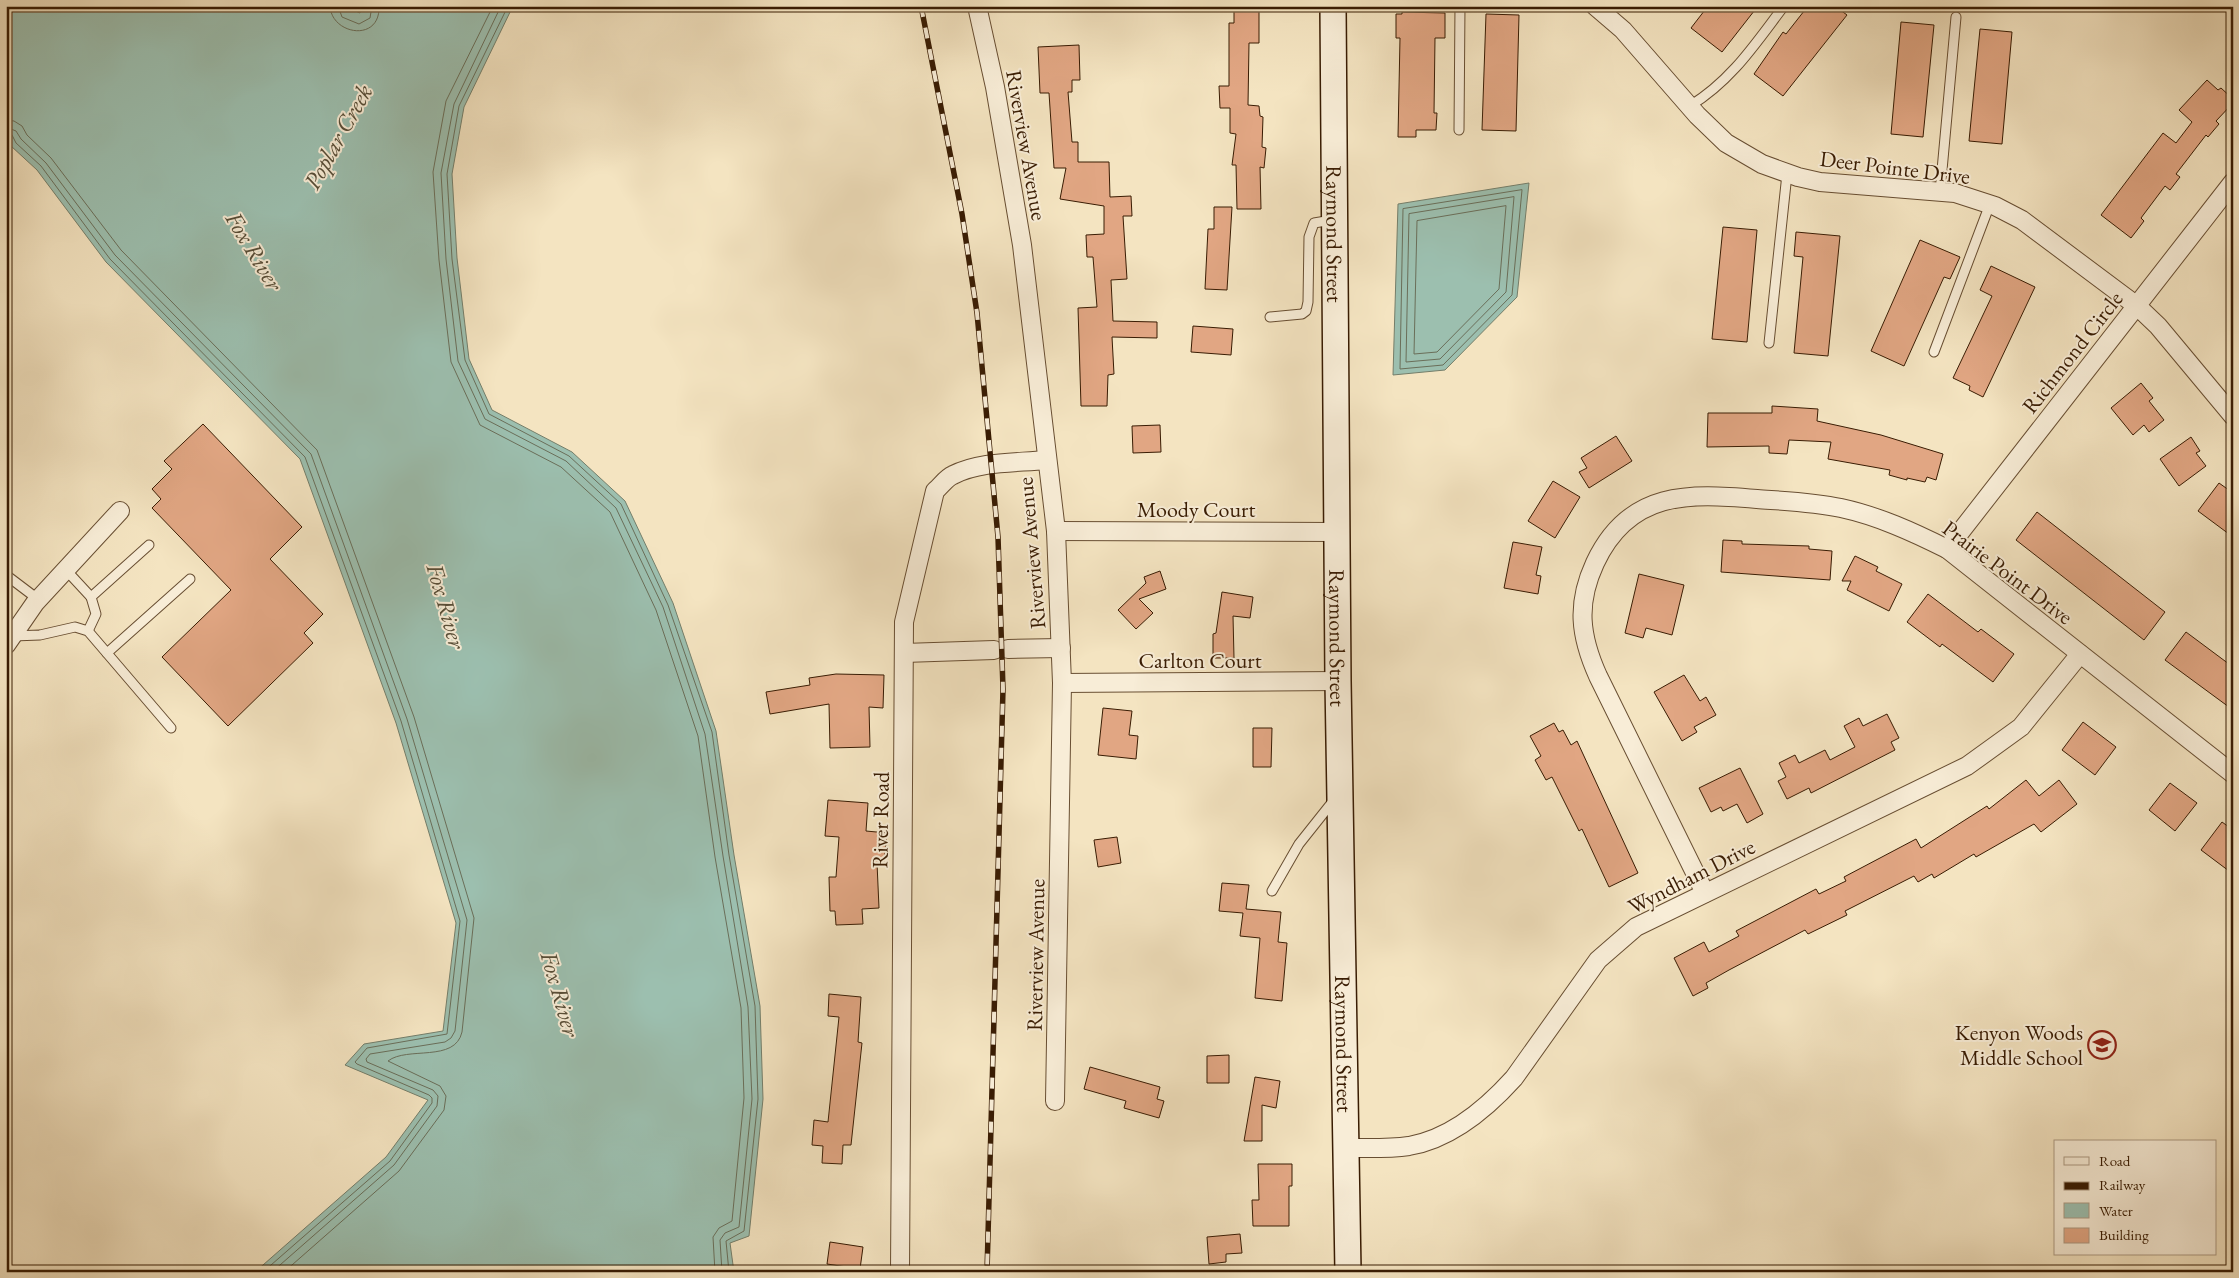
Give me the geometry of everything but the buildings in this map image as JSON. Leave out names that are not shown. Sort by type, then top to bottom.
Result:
[{"type":"street","name":"Riverview Avenue","points":[[977,6],[995,87],[1022,245],[1035,340],[1046,460],[1056,531],[1062,683],[1056,1101]]},
{"type":"street","name":"Raymond Street","points":[[1333,6],[1338,681],[1348,1272]]},
{"type":"street","name":"Deer Pointe Drive","points":[[1595,6],[1623,30],[1690,106],[1732,147],[1762,164],[1787,174],[1820,182],[1955,194],[1990,204],[2010,213],[2035,228],[2137,306],[2158,326],[2229,404]]},
{"type":"street","name":"Richmond Circle","points":[[1946,549],[2233,182]]},
{"type":"street","name":"River Road","points":[[900,1272],[904,622],[936,491],[951,476],[961,472],[992,465],[1046,460]]},
{"type":"street","name":"Prairie Point Drive","points":[[1705,893],[1589,655],[1581,611],[1584,592],[1600,553],[1628,520],[1648,506],[1671,498],[1693,495],[1815,503],[1842,508],[1900,526],[1946,549],[2233,774]]},
{"type":"street","points":[[9,640],[39,600],[120,511]]},
{"type":"street","name":"Moody Court","points":[[1056,531],[1337,532]]},
{"type":"street","points":[[904,653],[1061,648]]},
{"type":"street","name":"Wyndham Drive","points":[[1347,1148],[1411,1146],[1443,1133],[1479,1112],[1498,1096],[1514,1078],[1598,960],[1636,927],[1979,759],[2021,727],[2080,654]]},
{"type":"street","name":"Carlton Court","points":[[1062,683],[1338,681]]},
{"type":"lane","points":[[1459,130],[1460,6]]},
{"type":"lane","points":[[1690,106],[1709,94],[1729,77],[1784,6]]},
{"type":"lane","points":[[1940,192],[1956,17]]},
{"type":"lane","points":[[1769,343],[1787,174]]},
{"type":"lane","points":[[1934,352],[1990,204]]},
{"type":"lane","points":[[1270,317],[1302,314],[1306,311],[1308,302],[1309,237],[1314,223],[1335,219]]},
{"type":"lane","points":[[91,597],[148,545]]},
{"type":"lane","points":[[66,570],[91,597],[96,614],[88,631]]},
{"type":"lane","points":[[6,575],[39,600]]},
{"type":"lane","points":[[106,653],[190,579]]},
{"type":"lane","points":[[9,640],[75,627],[88,631],[171,728]]},
{"type":"lane","points":[[1272,891],[1299,844],[1340,792]]},
{"type":"water","points":[[6,6],[344,6],[360,13],[361,6],[513,6],[464,107],[452,174],[457,258],[469,359],[492,410],[572,452],[625,501],[673,603],[716,731],[734,855],[760,1006],[763,1099],[749,1236],[730,1243],[734,1272],[255,1272],[386,1157],[428,1100],[345,1065],[364,1044],[443,1031],[456,923],[396,723],[300,459],[106,262],[37,170],[11,146],[6,134]]},
{"type":"water","points":[[1529,183],[1517,297],[1445,370],[1393,375],[1398,204]]},
{"type":"railway","points":[[921,6],[962,214],[977,313],[998,537],[1003,689],[987,1272]]},
{"type":"place","name":"Kenyon Woods Middle School","points":[[2102,1045]]},
{"type":"water label","name":"Poplar Creek","points":[[338,137]]},
{"type":"water label","name":"Fox River","points":[[254,251]]},
{"type":"water label","name":"Fox River","points":[[446,606]]},
{"type":"water label","name":"Fox River","points":[[560,994]]}]
